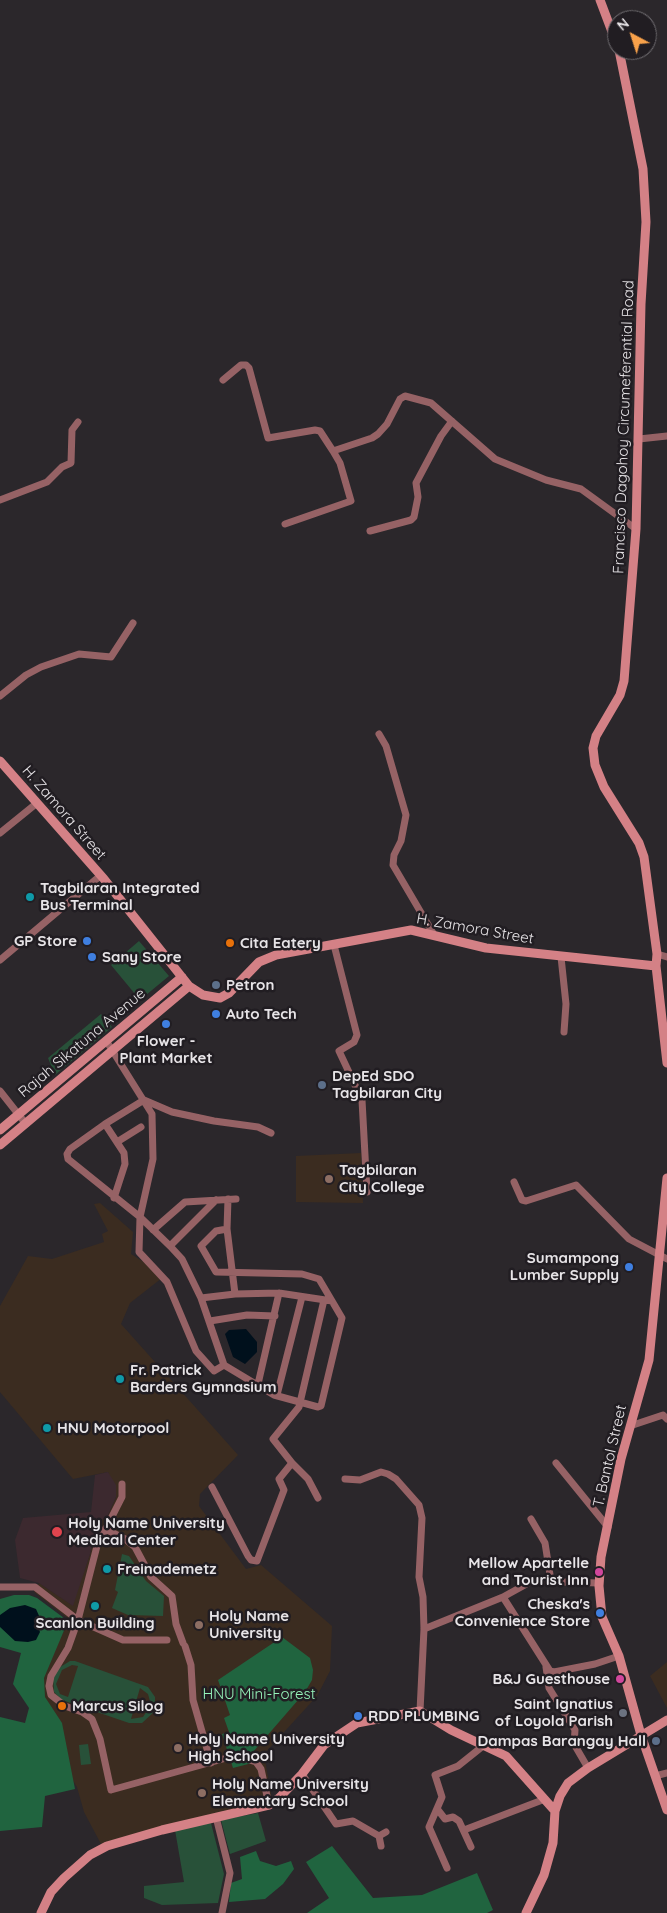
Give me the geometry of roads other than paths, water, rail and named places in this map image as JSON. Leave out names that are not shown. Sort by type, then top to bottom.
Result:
[{"type":"street","points":[[600,0],[607,19]]},
{"type":"street","name":"Francisco Dagohoy Circumeferential Road","points":[[621,60],[643,168],[646,222],[641,304],[636,529],[624,681],[620,695],[596,736],[593,748],[595,765],[604,786],[639,843],[644,857],[657,954],[656,966]]},
{"type":"street","points":[[223,380],[241,365],[246,365],[249,368],[268,438],[316,430],[320,431],[340,463],[351,501],[285,524]]},
{"type":"street","points":[[333,451],[372,438],[378,434],[400,399],[405,396],[431,403],[494,459],[546,480],[581,488],[636,529]]},
{"type":"street","points":[[370,530],[411,520],[414,517],[418,496],[416,483],[440,436],[452,421]]},
{"type":"street","points":[[0,500],[47,482],[62,468],[71,463],[72,430],[78,422]]},
{"type":"street","points":[[639,439],[667,436]]},
{"type":"street","points":[[0,696],[26,675],[41,667],[80,654],[111,657],[133,623]]},
{"type":"street","points":[[379,734],[386,746],[406,815],[401,841],[394,855],[394,865],[433,933]]},
{"type":"street","name":"H. Zamora Street","points":[[0,760],[100,876],[189,986],[203,995],[220,998],[237,987],[259,962],[276,955],[411,930],[433,933],[486,948],[656,966]]},
{"type":"street","points":[[0,833],[37,803]]},
{"type":"street","points":[[0,960],[100,876]]},
{"type":"street","points":[[334,945],[357,1035],[354,1042],[339,1051],[362,1100],[367,1192]]},
{"type":"street","points":[[657,954],[667,957]]},
{"type":"street","points":[[561,957],[566,1004],[564,1032]]},
{"type":"street","points":[[656,966],[667,1063]]},
{"type":"street","name":"Rajah Sikatuna Avenue","points":[[0,1130],[182,977]]},
{"type":"street","points":[[0,1145],[189,986]]},
{"type":"street","points":[[107,1042],[152,1114],[153,1159],[140,1217],[139,1252],[167,1282],[196,1351],[214,1371],[224,1365]]},
{"type":"street","points":[[0,1091],[26,1124]]},
{"type":"street","points":[[144,1100],[105,1124],[70,1149],[66,1157],[114,1198],[140,1217],[182,1259],[201,1298],[224,1365],[277,1395],[318,1407],[321,1406],[342,1318],[328,1301],[320,1279],[302,1274],[216,1272],[201,1246],[216,1231],[227,1230]]},
{"type":"street","points":[[144,1100],[172,1112],[214,1121],[258,1127],[271,1134]]},
{"type":"street","points":[[30,1105],[37,1114]]},
{"type":"street","points":[[105,1124],[124,1153],[125,1164],[114,1198]]},
{"type":"street","points":[[117,1142],[141,1127]]},
{"type":"street","name":"T. Bantol Street","points":[[667,1178],[663,1258],[649,1360],[630,1426],[601,1557],[599,1582],[602,1617],[619,1656],[641,1735],[667,1810]]},
{"type":"street","points":[[514,1182],[522,1200],[526,1201],[576,1185],[628,1239],[663,1258]]},
{"type":"street","points":[[153,1230],[181,1203],[232,1199],[227,1230],[235,1294]]},
{"type":"street","points":[[170,1246],[216,1200]]},
{"type":"street","points":[[201,1298],[235,1294],[279,1293],[328,1301]]},
{"type":"street","points":[[258,1384],[279,1293]]},
{"type":"street","points":[[277,1395],[302,1297]]},
{"type":"street","points":[[318,1498],[308,1479],[292,1463],[273,1439],[295,1414],[328,1301]]},
{"type":"street","points":[[210,1321],[247,1315],[275,1316]]},
{"type":"street","points":[[630,1426],[663,1415],[667,1419]]},
{"type":"street","points":[[556,1462],[608,1527]]},
{"type":"street","points":[[212,1487],[248,1556],[257,1561],[284,1490],[279,1479],[292,1463]]},
{"type":"street","points":[[346,1479],[360,1480],[381,1472],[388,1474],[396,1479],[419,1505],[422,1518],[419,1577],[423,1597],[424,1629],[420,1711]]},
{"type":"street","points":[[122,1484],[122,1498],[105,1529],[89,1572],[78,1620],[65,1656],[51,1676],[49,1686],[51,1695],[58,1702],[82,1712],[92,1719],[100,1739],[111,1790],[240,1757],[256,1762],[261,1769],[269,1805]]},
{"type":"street","points":[[531,1519],[544,1543],[551,1581]]},
{"type":"street","points":[[105,1529],[125,1539],[135,1547],[151,1577],[172,1596],[176,1624],[191,1665],[192,1700],[211,1763]]},
{"type":"street","points":[[424,1629],[504,1596],[532,1581],[599,1582]]},
{"type":"street","points":[[0,1587],[36,1588],[78,1620],[123,1640],[169,1640],[183,1642]]},
{"type":"street","points":[[504,1596],[546,1667],[549,1688],[576,1730],[574,1744],[588,1768]]},
{"type":"street","points":[[546,1667],[554,1672],[596,1664],[619,1656]]},
{"type":"street","points":[[41,1913],[58,1885],[90,1855],[107,1846],[269,1805],[279,1798],[302,1774],[324,1744],[357,1723],[420,1711],[483,1746],[506,1756],[555,1811]]},
{"type":"street","points":[[526,1913],[544,1874],[552,1842],[555,1811],[560,1796],[568,1783],[588,1768],[667,1720]]},
{"type":"street","points":[[447,1868],[429,1827],[442,1797],[435,1775],[458,1766],[483,1746]]},
{"type":"street","points":[[655,1776],[667,1773]]},
{"type":"street","points":[[302,1774],[336,1824],[353,1821],[379,1836],[381,1846]]},
{"type":"street","points":[[464,1830],[545,1799]]},
{"type":"street","points":[[438,1810],[446,1819],[456,1818],[464,1830],[471,1847]]},
{"type":"street","points":[[216,1817],[230,1874],[222,1913]]},
{"type":"street","points":[[379,1836],[386,1832]]},
{"type":"water","points":[[246,1329],[257,1342],[257,1352],[245,1364],[233,1357],[225,1334],[229,1330]]},
{"type":"water","points":[[25,1605],[36,1609],[40,1618],[37,1625],[40,1632],[36,1640],[28,1642],[15,1641],[0,1627],[0,1615],[10,1608]]},
{"type":"place","name":"Tagbilaran Integrated Bus Terminal","points":[[30,897]]},
{"type":"place","name":"GP Store","points":[[87,941]]},
{"type":"place","name":"Cita Eatery","points":[[230,943]]},
{"type":"place","name":"Sany Store","points":[[92,957]]},
{"type":"place","name":"Petron","points":[[216,985]]},
{"type":"place","name":"Auto Tech","points":[[216,1014]]},
{"type":"place","name":"Flower - Plant Market","points":[[166,1024]]},
{"type":"place","name":"DepEd SDO Tagbilaran City","points":[[322,1085]]},
{"type":"place","name":"Tagbilaran City College","points":[[329,1179]]},
{"type":"place","name":"Sumampong Lumber Supply","points":[[629,1267]]},
{"type":"place","name":"Fr. Patrick Barders Gymnasium","points":[[120,1379]]},
{"type":"place","name":"HNU Motorpool","points":[[47,1428]]},
{"type":"place","name":"Holy Name University Medical Center","points":[[57,1532]]},
{"type":"place","name":"Freinademetz","points":[[107,1569]]},
{"type":"place","name":"Mellow Apartelle and Tourist Inn","points":[[599,1572]]},
{"type":"place","name":"Scanlon Building","points":[[95,1606]]},
{"type":"place","name":"Cheska's Convenience Store","points":[[600,1613]]},
{"type":"place","name":"Holy Name University","points":[[199,1625]]},
{"type":"place","name":"B&J Guesthouse","points":[[620,1679]]},
{"type":"place","name":"Marcus Silog","points":[[62,1706]]},
{"type":"place","name":"Saint Ignatius of Loyola Parish","points":[[623,1713]]},
{"type":"place","name":"RDD PLUMBING","points":[[358,1716]]},
{"type":"place","name":"Dampas Barangay Hall","points":[[656,1741]]},
{"type":"place","name":"Holy Name University High School","points":[[178,1748]]},
{"type":"place","name":"Holy Name University Elementary School","points":[[202,1793]]},
{"type":"park label","name":"HNU Mini-Forest","points":[[259,1694]]}]
